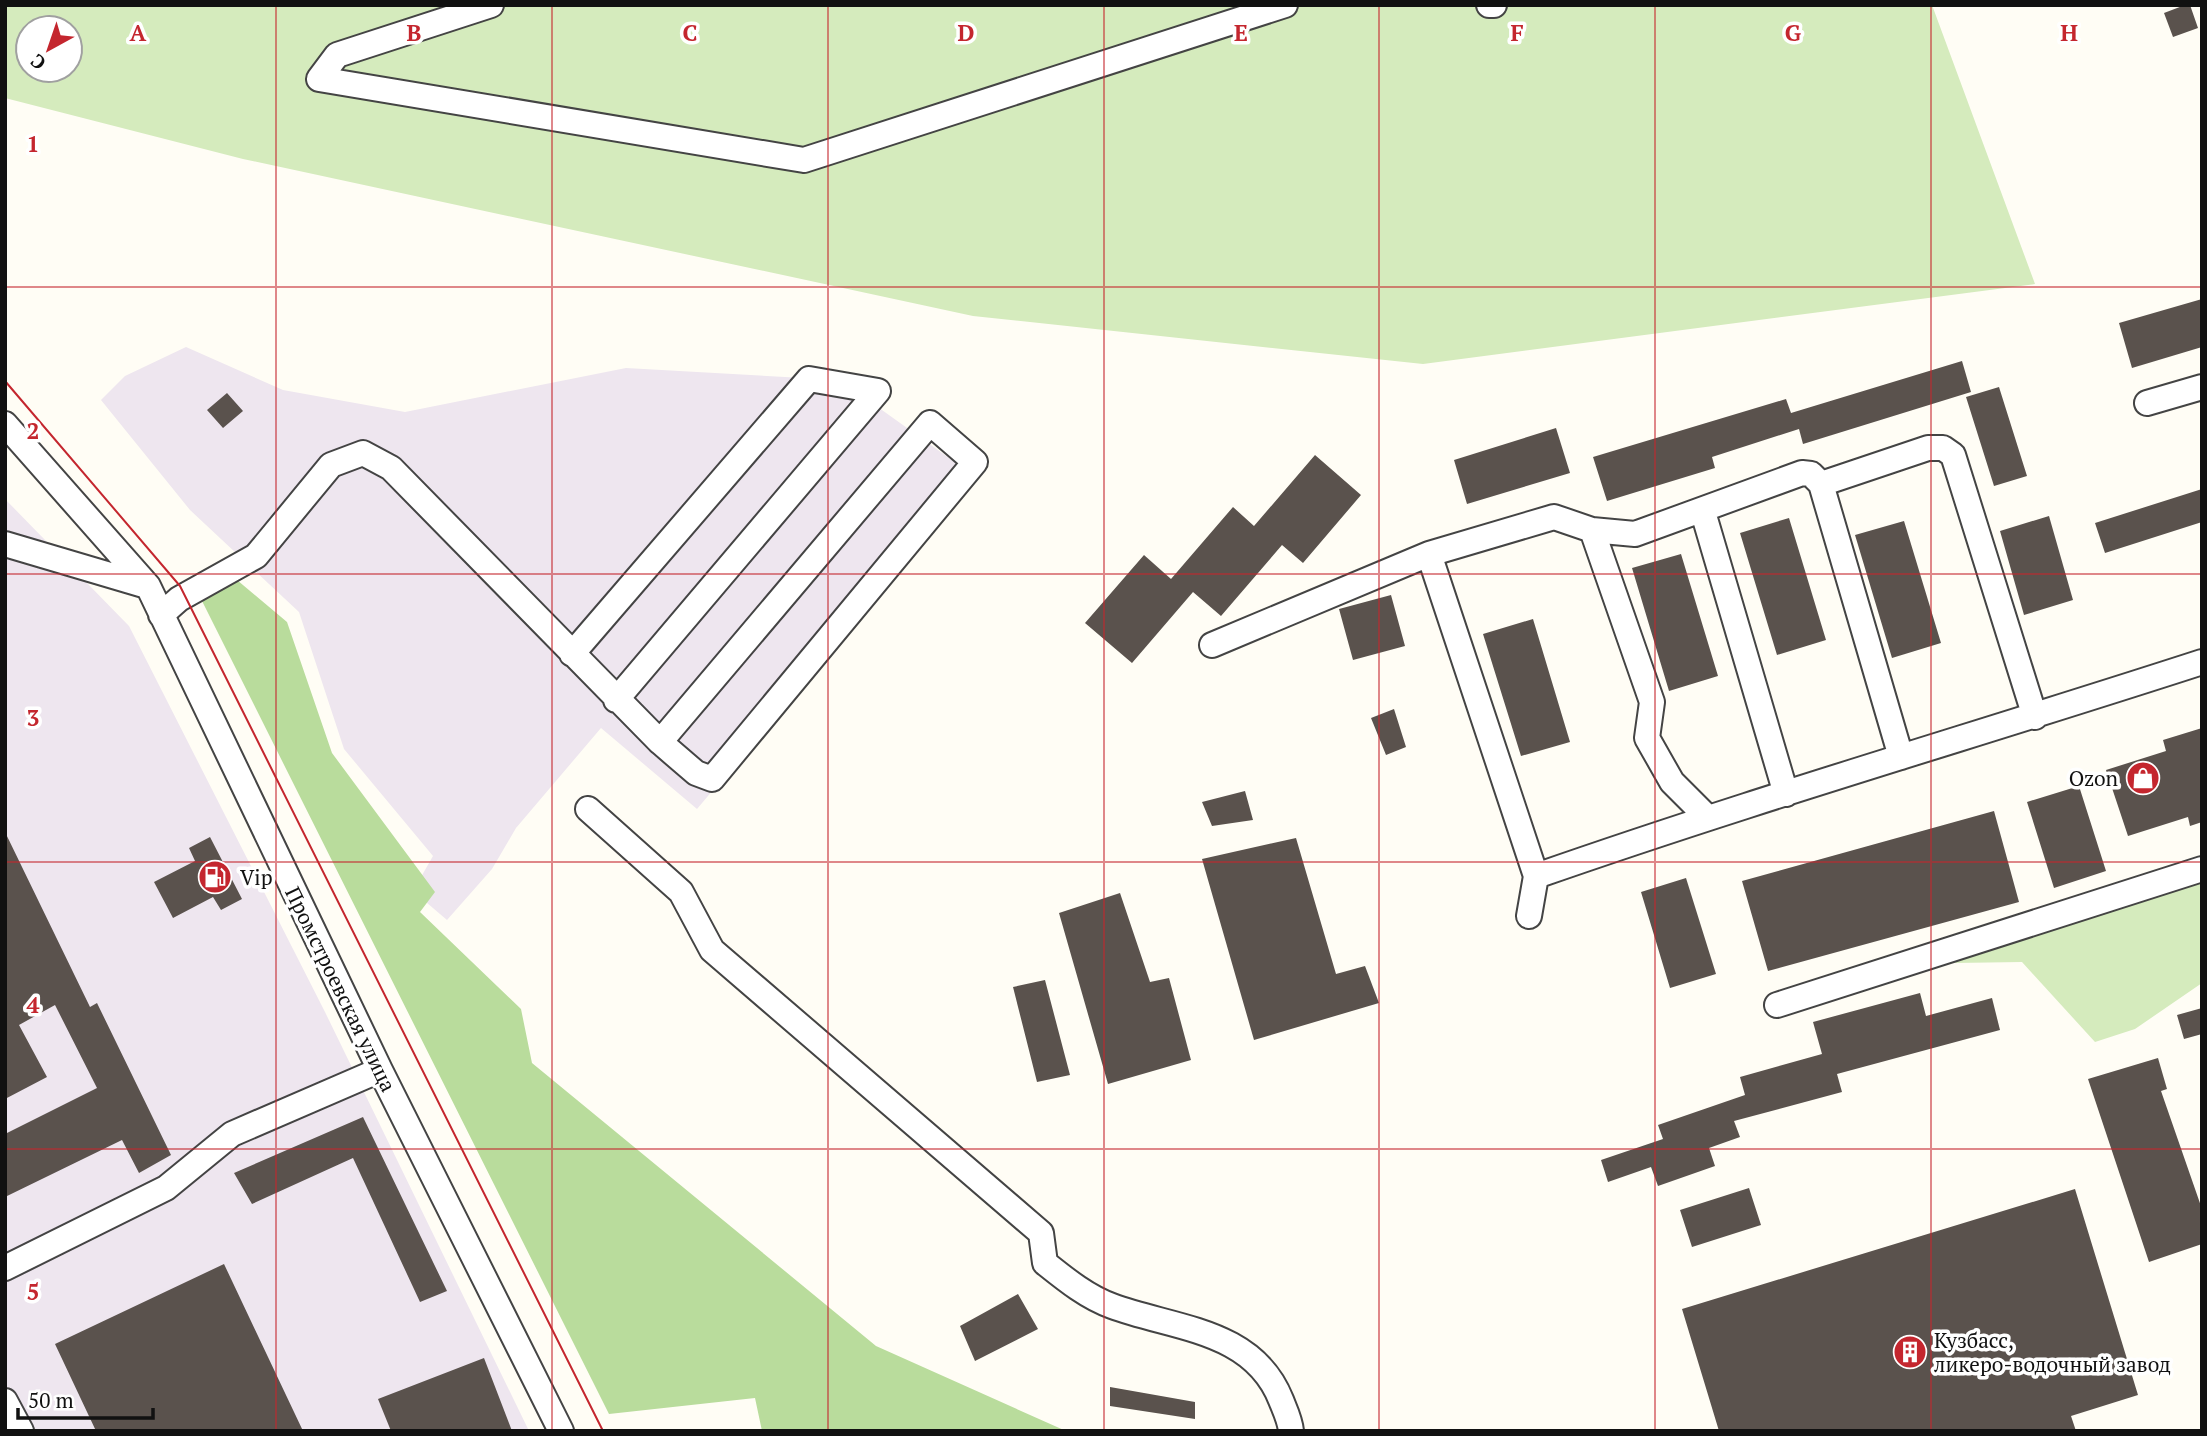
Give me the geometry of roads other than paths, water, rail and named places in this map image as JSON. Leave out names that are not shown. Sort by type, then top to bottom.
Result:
[{"type":"street","points":[[491,5],[337,55],[319,79],[804,159],[1285,5]]},
{"type":"street","points":[[572,654],[809,379],[878,391],[616,700]]},
{"type":"street","points":[[2147,403],[2202,387]]},
{"type":"street","points":[[161,615],[179,599],[256,556],[331,465],[363,453],[391,468],[660,743],[696,773],[712,779],[975,462],[930,423],[660,743]]},
{"type":"street","name":"Промстроевская улица","points":[[5,424],[148,586],[380,1070],[561,1431]]},
{"type":"street","points":[[1821,484],[1928,447],[1943,448],[1953,455],[2035,716]]},
{"type":"street","points":[[1212,645],[1430,554],[1554,517],[1592,530],[1636,534],[1703,512],[1802,473],[1811,474],[1821,484],[1901,757]]},
{"type":"street","points":[[1703,512],[1786,794]]},
{"type":"street","points":[[1592,530],[1651,702],[1647,738],[1672,782],[1707,817]]},
{"type":"street","points":[[5,544],[148,586]]},
{"type":"street","points":[[1430,554],[1536,876],[1529,916]]},
{"type":"street","points":[[1536,876],[1707,817],[2202,662]]},
{"type":"street","points":[[588,809],[681,892],[712,950],[1041,1233],[1045,1263],[1075,1287],[1110,1306],[1197,1329],[1253,1357],[1276,1388],[1291,1431]]},
{"type":"street","points":[[1777,1005],[2202,869]]},
{"type":"street","points":[[5,1268],[166,1188],[232,1134],[380,1070]]},
{"type":"street","points":[[5,1401],[21,1431]]},
{"type":"tram line","points":[[5,381],[180,586],[603,1431]]},
{"type":"place","name":"Ozon","points":[[2143,778]]},
{"type":"place","name":"Vip","points":[[215,877]]},
{"type":"place","name":"Кузбасс, ликеро-водочный завод","points":[[1910,1352]]}]
